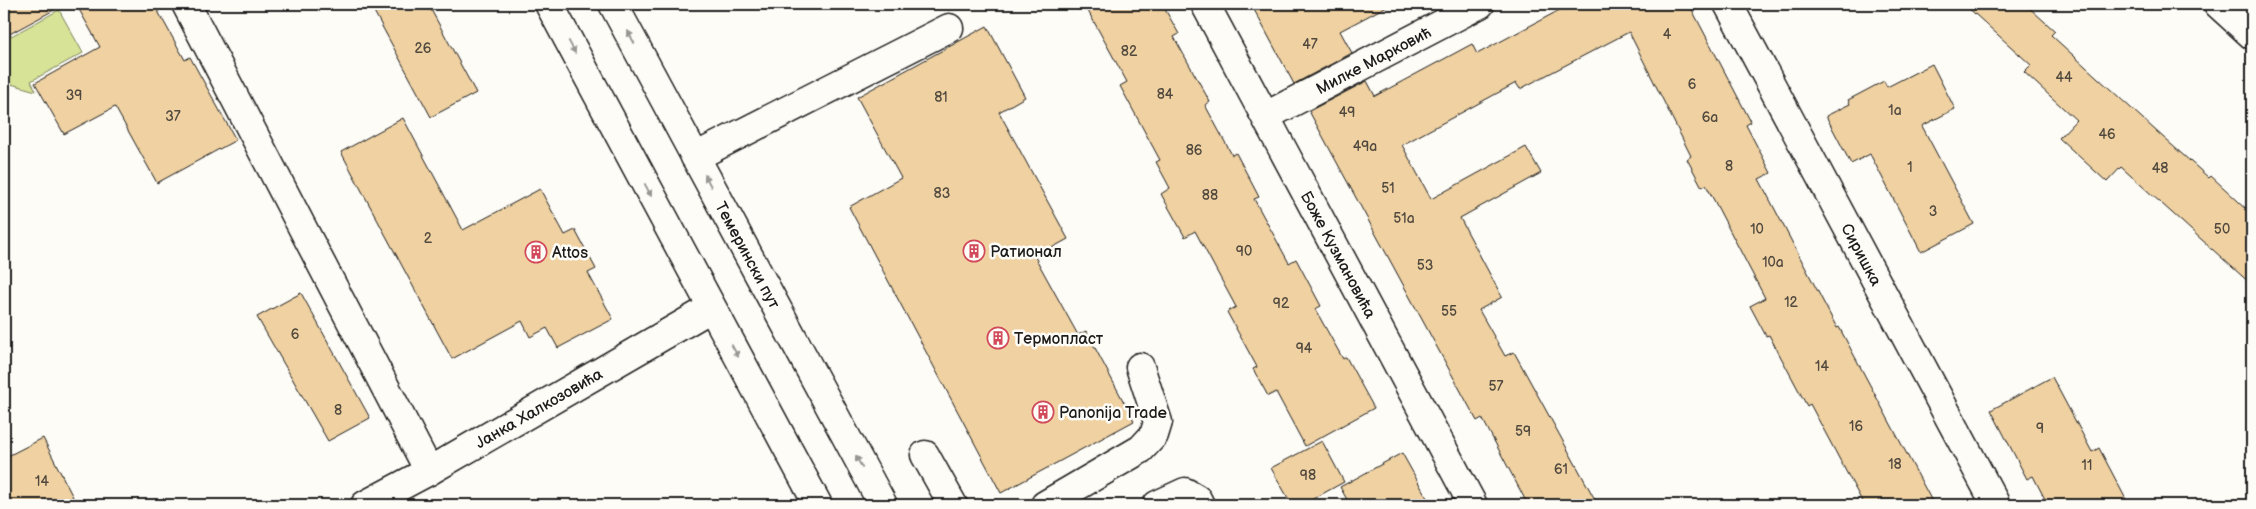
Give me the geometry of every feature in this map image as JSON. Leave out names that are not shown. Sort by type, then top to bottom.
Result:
[{"type":"street","points":[[186,4],[429,471]]},
{"type":"street","points":[[549,4],[818,505]]},
{"type":"street","name":"Темерински пут","points":[[613,4],[882,505]]},
{"type":"street","name":"Боже Кузмановића","points":[[1206,4],[1473,505]]},
{"type":"street","name":"Сиришка","points":[[1728,4],[1996,505]]},
{"type":"street","points":[[2218,4],[2252,35]]},
{"type":"street","name":"Милке Марковић","points":[[1266,116],[1467,7]]},
{"type":"street","points":[[695,157],[948,28]]},
{"type":"street","name":"Јанка Халкозовића","points":[[365,505],[429,471],[711,308]]},
{"type":"street","points":[[1045,505],[1141,449],[1154,435],[1158,422],[1140,367]]},
{"type":"street","points":[[925,455],[953,505]]},
{"type":"street","points":[[1157,505],[1185,492],[1197,499],[1200,505]]},
{"type":"green space","points":[[59,10],[83,53],[31,81],[36,91],[4,82],[4,40]]},
{"type":"building","points":[[4,4],[65,4],[4,37]]},
{"type":"building","points":[[76,4],[154,4],[185,60],[190,57],[236,140],[157,183],[115,107],[64,134],[35,83],[100,47]]},
{"type":"building","points":[[370,4],[428,4],[476,93],[431,117]]},
{"type":"building","points":[[1102,4],[1162,4],[1179,34],[1174,37],[1210,102],[1205,105],[1232,155],[1236,153],[1259,197],[1254,199],[1289,263],[1296,259],[1321,306],[1315,309],[1343,359],[1346,357],[1374,408],[1305,446],[1276,392],[1268,396],[1253,369],[1257,367],[1227,312],[1236,307],[1195,231],[1185,237],[1161,194],[1170,188],[1156,162],[1160,160],[1120,86],[1127,82],[1088,11]]},
{"type":"building","points":[[1251,4],[1391,4],[1340,31],[1352,53],[1294,84]]},
{"type":"building","points":[[1571,4],[1689,4],[1751,122],[1746,125],[1771,173],[1759,179],[1837,328],[1839,327],[1934,505],[1864,505],[1810,404],[1807,406],[1769,335],[1766,336],[1750,306],[1765,298],[1706,185],[1702,187],[1687,159],[1691,156],[1629,32],[1520,89],[1516,83],[1402,145],[1431,199],[1526,147],[1541,173],[1460,218],[1502,297],[1479,310],[1505,356],[1514,352],[1598,505],[1528,505],[1482,418],[1477,421],[1309,111],[1367,81],[1375,96],[1472,44],[1477,54]]},
{"type":"building","points":[[1964,4],[2025,4],[2055,31],[2051,35],[2155,130],[2209,178],[2211,176],[2252,214],[2252,285],[2121,167],[2107,182],[2059,138],[2076,120],[2024,72],[2031,65]]},
{"type":"building","points":[[987,26],[1025,97],[999,112],[1068,239],[1035,257],[1078,335],[1086,331],[1134,421],[1001,493],[849,207],[901,178],[857,97]]},
{"type":"building","points":[[1932,64],[1955,109],[1922,126],[1974,224],[1921,252],[1870,154],[1851,164],[1826,116],[1850,104],[1848,100],[1884,81],[1887,87]]},
{"type":"building","points":[[403,118],[463,230],[540,189],[565,235],[575,230],[596,269],[588,273],[613,319],[558,348],[547,328],[530,337],[522,321],[452,359],[341,152]]},
{"type":"building","points":[[301,293],[370,418],[328,441],[257,317]]},
{"type":"building","points":[[2052,377],[2092,452],[2099,448],[2129,505],[2048,505],[2033,476],[2027,479],[1991,410]]},
{"type":"building","points":[[43,438],[77,505],[4,505],[4,458]]},
{"type":"building","points":[[1322,441],[1344,482],[1302,505],[1292,505],[1271,468]]},
{"type":"building","points":[[1402,453],[1431,505],[1350,505],[1340,487]]},
{"type":"place","name":"Ратионал","points":[[974,251]]},
{"type":"place","name":"Attos","points":[[536,252]]},
{"type":"place","name":"Термопласт","points":[[998,338]]},
{"type":"place","name":"Panonija Trade","points":[[1043,412]]}]
